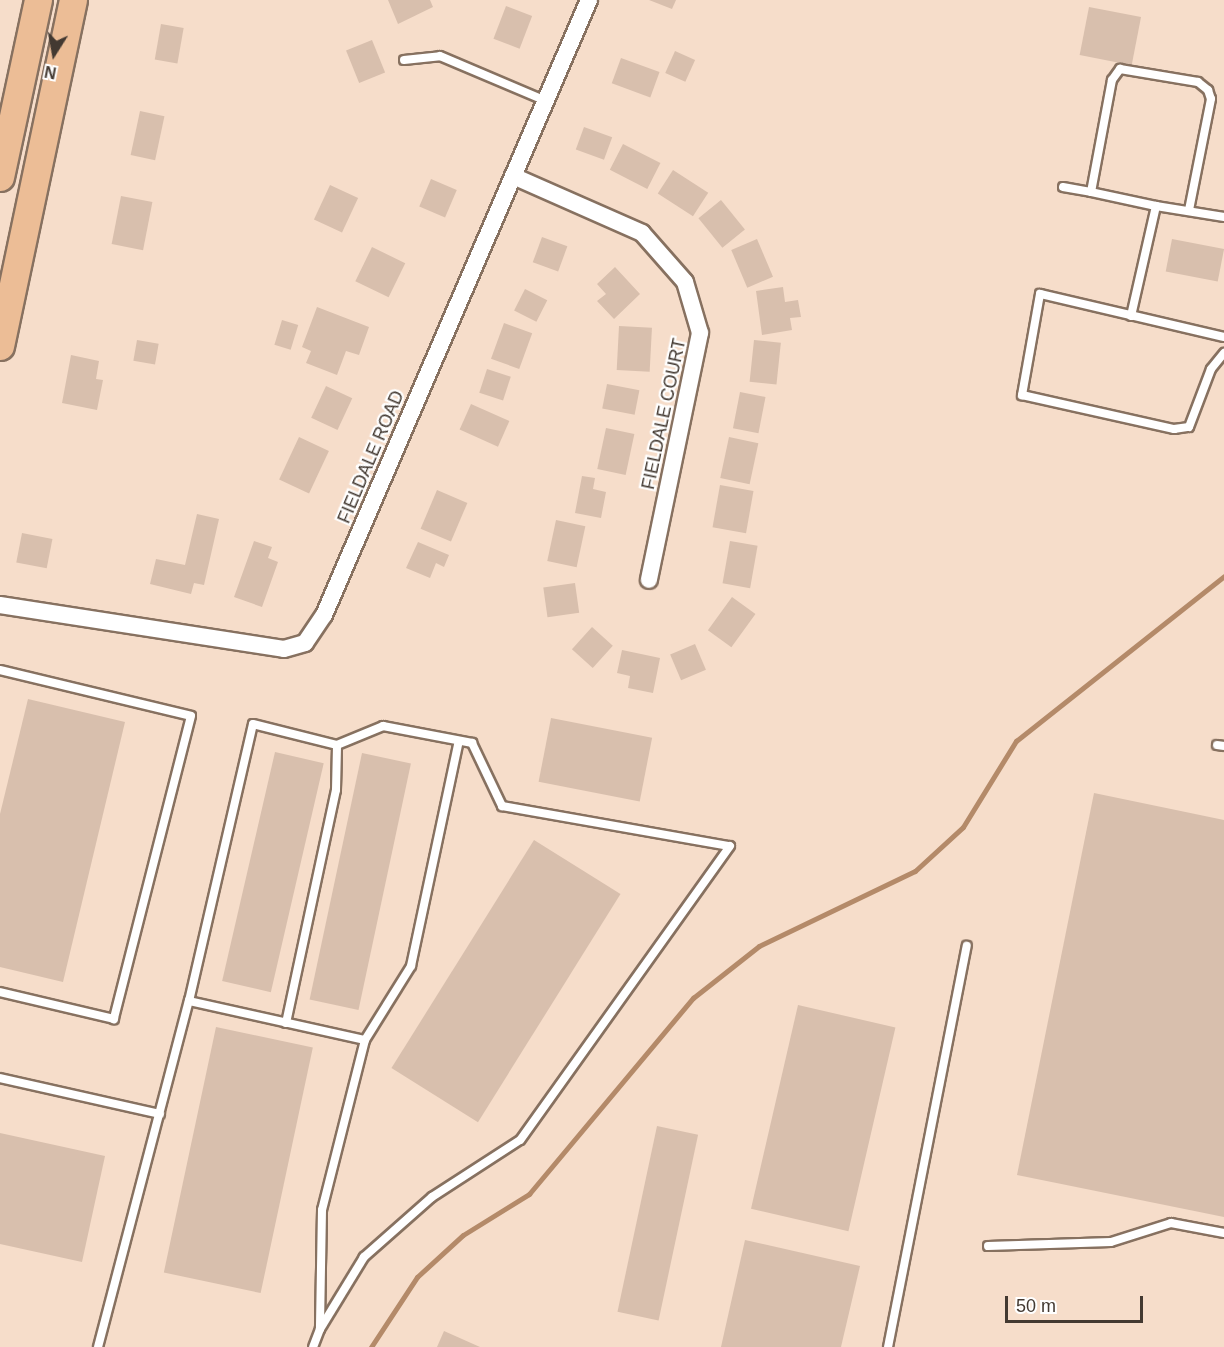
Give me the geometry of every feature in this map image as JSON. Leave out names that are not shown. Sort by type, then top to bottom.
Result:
[{"type":"main road","points":[[0,177],[38,0]]},
{"type":"main road","points":[[1,333],[74,0]]},
{"type":"street","name":"FIELDALE ROAD","points":[[0,605],[284,650],[305,643],[324,615],[589,0]]},
{"type":"street","name":"FIELDALE COURT","points":[[513,176],[642,233],[685,282],[700,333],[649,580]]},
{"type":"lane","points":[[404,60],[440,56],[546,101]]},
{"type":"lane","points":[[1091,192],[1112,80],[1129,68],[1198,82],[1208,90],[1211,99],[1189,210]]},
{"type":"lane","points":[[1063,187],[1224,217]]},
{"type":"lane","points":[[1131,315],[1156,206]]},
{"type":"lane","points":[[1224,337],[1040,294],[1022,395],[1174,429],[1189,427],[1211,369],[1224,353]]},
{"type":"lane","points":[[0,670],[191,716],[114,1020],[0,992]]},
{"type":"lane","points":[[98,1347],[189,1001],[253,724],[337,745],[383,726],[472,743],[502,807],[730,846],[520,1140],[432,1197],[364,1257],[320,1329],[312,1347]]},
{"type":"lane","points":[[320,1329],[322,1209],[365,1040],[411,966],[459,741]]},
{"type":"lane","points":[[286,1023],[336,790],[337,745]]},
{"type":"lane","points":[[888,1347],[967,946]]},
{"type":"lane","points":[[189,1001],[365,1040]]},
{"type":"lane","points":[[0,1078],[159,1113]]},
{"type":"lane","points":[[988,1246],[1111,1242],[1171,1222],[1224,1233]]},
{"type":"building","points":[[388,0],[430,0],[433,7],[398,24]]},
{"type":"building","points":[[649,0],[676,0],[672,9]]},
{"type":"building","points":[[506,6],[532,16],[520,49],[493,39]]},
{"type":"building","points":[[1089,7],[1141,17],[1132,65],[1080,55]]},
{"type":"building","points":[[161,24],[184,28],[177,63],[155,59]]},
{"type":"building","points":[[372,40],[385,72],[359,83],[346,50]]},
{"type":"building","points":[[675,51],[695,60],[685,82],[665,73]]},
{"type":"building","points":[[621,58],[660,72],[650,97],[612,83]]},
{"type":"building","points":[[140,111],[164,116],[155,160],[131,155]]},
{"type":"building","points":[[584,127],[612,137],[604,160],[576,150]]},
{"type":"building","points":[[623,144],[660,163],[647,189],[610,170]]},
{"type":"building","points":[[673,170],[708,193],[693,216],[658,193]]},
{"type":"building","points":[[431,179],[457,190],[445,218],[419,207]]},
{"type":"building","points":[[330,185],[358,198],[342,233],[314,219]]},
{"type":"building","points":[[121,196],[152,202],[143,250],[112,244]]},
{"type":"building","points":[[721,200],[745,230],[722,248],[698,218]]},
{"type":"building","points":[[542,237],[567,246],[558,272],[533,262]]},
{"type":"building","points":[[757,239],[773,277],[747,288],[731,250]]},
{"type":"building","points":[[1172,239],[1224,249],[1218,282],[1166,271]]},
{"type":"building","points":[[372,247],[405,263],[389,297],[355,281]]},
{"type":"building","points":[[615,267],[640,294],[614,319],[597,301],[606,294],[597,284]]},
{"type":"building","points":[[783,287],[785,302],[798,300],[801,317],[790,318],[792,330],[762,335],[756,291]]},
{"type":"building","points":[[525,289],[547,300],[536,322],[514,310]]},
{"type":"building","points":[[317,307],[369,327],[359,355],[346,351],[337,375],[306,363],[311,351],[302,347]]},
{"type":"building","points":[[282,320],[298,325],[291,350],[274,345]]},
{"type":"building","points":[[504,323],[532,333],[519,369],[491,359]]},
{"type":"building","points":[[619,326],[652,328],[650,372],[617,370]]},
{"type":"building","points":[[137,340],[159,344],[155,365],[133,361]]},
{"type":"building","points":[[754,340],[781,343],[776,385],[750,382]]},
{"type":"building","points":[[71,355],[99,361],[96,379],[103,380],[97,410],[62,403]]},
{"type":"building","points":[[487,369],[511,377],[503,401],[479,393]]},
{"type":"building","points":[[607,384],[639,390],[635,415],[602,409]]},
{"type":"building","points":[[326,386],[352,398],[337,430],[311,418]]},
{"type":"building","points":[[740,392],[766,397],[758,433],[733,428]]},
{"type":"building","points":[[471,404],[509,421],[498,447],[460,430]]},
{"type":"building","points":[[606,428],[634,434],[626,475],[597,469]]},
{"type":"building","points":[[299,437],[329,451],[309,494],[279,480]]},
{"type":"building","points":[[729,437],[758,443],[750,484],[720,478]]},
{"type":"building","points":[[582,476],[595,478],[593,489],[606,492],[601,518],[575,513]]},
{"type":"building","points":[[720,485],[753,491],[746,533],[713,527]]},
{"type":"building","points":[[437,490],[467,503],[451,542],[421,529]]},
{"type":"building","points":[[197,514],[219,519],[204,585],[194,583],[191,594],[150,584],[156,559],[185,565]]},
{"type":"building","points":[[556,520],[585,526],[577,567],[547,561]]},
{"type":"building","points":[[22,533],[52,539],[47,568],[16,562]]},
{"type":"building","points":[[254,541],[272,547],[268,558],[278,562],[262,607],[234,597]]},
{"type":"building","points":[[730,541],[758,546],[750,588],[723,583]]},
{"type":"building","points":[[418,542],[449,555],[444,567],[436,563],[430,578],[406,568]]},
{"type":"building","points":[[575,583],[579,613],[547,617],[543,587]]},
{"type":"building","points":[[732,597],[755,614],[731,647],[708,630]]},
{"type":"building","points":[[592,627],[613,646],[593,668],[572,649]]},
{"type":"building","points":[[695,644],[706,670],[681,680],[670,655]]},
{"type":"building","points":[[622,650],[660,658],[653,693],[628,688],[630,676],[617,673]]},
{"type":"building","points":[[28,699],[125,722],[63,982],[0,967],[0,814]]},
{"type":"building","points":[[551,718],[652,738],[640,801],[539,782]]},
{"type":"building","points":[[275,752],[324,763],[271,992],[222,981]]},
{"type":"building","points":[[362,753],[411,763],[359,1010],[310,999]]},
{"type":"building","points":[[1094,793],[1224,820],[1224,1217],[1017,1175]]},
{"type":"building","points":[[534,840],[621,894],[478,1122],[391,1068]]},
{"type":"building","points":[[798,1005],[895,1027],[848,1231],[751,1209]]},
{"type":"building","points":[[216,1027],[313,1048],[261,1293],[164,1273]]},
{"type":"building","points":[[657,1126],[698,1135],[659,1321],[617,1312]]},
{"type":"building","points":[[0,1133],[105,1156],[82,1262],[0,1244]]},
{"type":"building","points":[[745,1240],[860,1266],[841,1347],[721,1347]]},
{"type":"building","points":[[444,1331],[480,1347],[437,1347]]},
{"type":"waterway","points":[[371,1347],[417,1277],[463,1235],[529,1194],[693,998],[759,946],[915,871],[963,827],[1016,741],[1224,576]]}]
